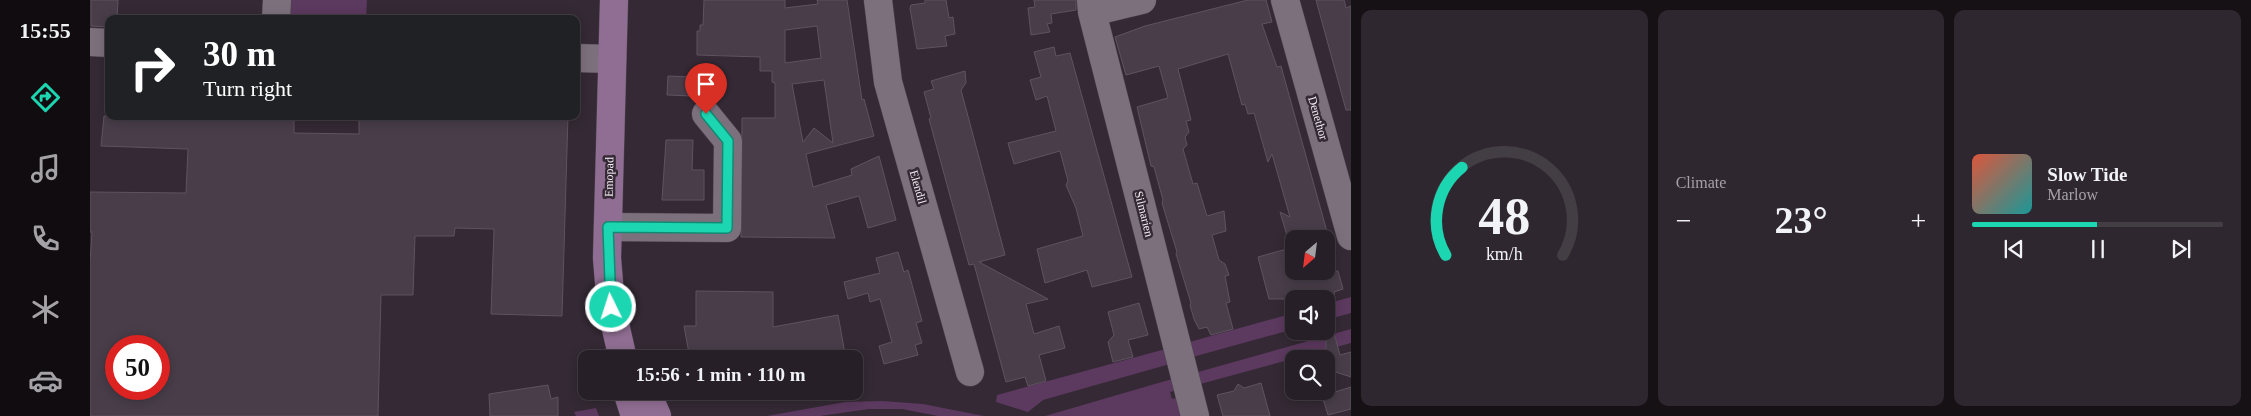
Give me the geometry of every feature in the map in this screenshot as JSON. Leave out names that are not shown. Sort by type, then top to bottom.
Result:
[{"type":"main road","name":"Emopad","points":[[614,0],[608,227],[611,307],[622,350]]},
{"type":"main road","points":[[631,400],[635,416]]},
{"type":"main road","points":[[650,400],[657,416]]},
{"type":"street","points":[[276,15],[277,0]]},
{"type":"street","name":"Elendil","points":[[878,0],[888,82],[970,372]]},
{"type":"street","points":[[1091,6],[1142,0]]},
{"type":"street","name":"Denethor","points":[[1285,0],[1351,236]]},
{"type":"street","name":"Silmarien","points":[[1091,6],[1195,416]]},
{"type":"street","points":[[90,42],[105,43]]},
{"type":"street","points":[[580,58],[612,59]]},
{"type":"street","points":[[608,227],[727,228],[728,141],[706,114]]},
{"type":"shaded area","points":[[287,0],[367,0],[366,15],[289,15]]},
{"type":"shaded area","points":[[1351,297],[1351,313],[1335,317],[1335,301]]},
{"type":"shaded area","points":[[1285,316],[1285,331],[1189,358],[1186,343]]},
{"type":"shaded area","points":[[1351,329],[1351,343],[1325,350],[1285,350],[1285,361],[1193,386],[1191,374],[1312,340],[1335,340],[1335,334]]},
{"type":"shaded area","points":[[1173,347],[1177,362],[1043,400],[1028,412],[996,402],[997,395]]},
{"type":"shaded area","points":[[1179,377],[1180,389],[1170,392],[1172,399],[1176,398],[1181,416],[1045,416]]},
{"type":"shaded area","points":[[882,401],[923,404],[984,416],[938,416],[902,409],[869,409],[820,416],[767,416],[845,402]]},
{"type":"shaded area","points":[[596,408],[599,416],[576,416],[574,412]]},
{"type":"building","points":[[91,0],[118,0],[117,15],[105,15],[105,27],[91,26]]},
{"type":"building","points":[[704,0],[785,0],[785,8],[818,4],[817,0],[847,0],[862,100],[864,99],[874,136],[806,154],[813,187],[852,175],[851,169],[879,156],[896,220],[868,228],[859,196],[826,205],[835,238],[741,237],[742,118],[775,118],[775,83],[772,82],[772,71],[760,71],[760,57],[697,55],[697,31],[700,31],[700,25],[703,25]],"holes":[[[817,26],[821,58],[785,63],[785,30]],[[824,80],[833,143],[814,128],[803,142],[792,84]]]},
{"type":"building","points":[[925,0],[946,0],[949,18],[953,17],[955,34],[945,36],[947,46],[917,49],[910,8],[911,5],[925,3]]},
{"type":"building","points":[[1034,0],[1076,0],[1076,10],[1051,14],[1052,23],[1047,24],[1050,32],[1031,35],[1028,8],[1035,7]]},
{"type":"building","points":[[1248,0],[1266,0],[1272,22],[1262,24],[1277,67],[1281,66],[1327,230],[1285,230],[1280,212],[1290,217],[1272,154],[1268,162],[1254,113],[1248,114],[1245,104],[1242,105],[1228,54],[1178,69],[1191,120],[1186,121],[1189,132],[1185,137],[1187,145],[1183,149],[1193,184],[1197,183],[1207,216],[1224,211],[1226,231],[1212,235],[1219,260],[1225,264],[1229,275],[1225,276],[1230,302],[1226,303],[1233,329],[1211,335],[1207,327],[1199,329],[1194,319],[1154,167],[1151,166],[1137,107],[1168,98],[1159,66],[1126,75],[1115,37],[1145,26]]},
{"type":"building","points":[[1316,0],[1344,0],[1346,8],[1351,6],[1351,110],[1346,110]]},
{"type":"building","points":[[1054,47],[1056,56],[1070,53],[1132,277],[1092,287],[1087,270],[1045,283],[1037,249],[1083,236],[1076,208],[1066,185],[1068,181],[1060,151],[1014,164],[1008,143],[1056,131],[1047,96],[1036,100],[1030,80],[1041,77],[1034,52]]},
{"type":"building","points":[[965,71],[966,83],[961,90],[1005,255],[979,262],[1048,299],[1026,304],[1034,334],[1059,326],[1065,348],[1039,355],[1046,381],[1028,386],[1025,377],[1006,382],[974,264],[969,265],[929,119],[931,118],[924,92],[934,89],[931,81]]},
{"type":"building","points":[[668,76],[693,77],[693,96],[667,95]]},
{"type":"building","points":[[104,116],[105,120],[294,120],[294,133],[359,134],[359,120],[568,120],[562,316],[491,314],[494,229],[455,228],[454,236],[415,236],[413,295],[381,295],[378,416],[90,416],[90,262],[92,232],[90,232],[90,192],[186,193],[188,149],[101,146]]},
{"type":"building","points":[[666,140],[693,140],[692,170],[704,170],[704,200],[662,200]]},
{"type":"building","points":[[1285,250],[1285,280],[1335,280],[1335,271],[1338,271],[1343,289],[1335,292],[1335,290],[1285,290],[1285,299],[1269,299],[1258,257]]},
{"type":"building","points":[[898,252],[904,272],[908,270],[922,321],[916,323],[922,343],[915,345],[918,355],[884,364],[879,346],[892,342],[880,299],[870,302],[868,293],[848,299],[844,282],[880,273],[876,258]]},
{"type":"building","points":[[696,291],[773,292],[773,327],[838,315],[844,350],[688,350],[684,326],[696,326]]},
{"type":"building","points":[[1139,303],[1148,335],[1128,340],[1133,357],[1113,362],[1108,342],[1114,335],[1108,312]]},
{"type":"building","points":[[1335,337],[1340,355],[1351,352],[1351,377],[1335,372],[1335,350],[1326,350],[1326,340],[1335,340]]},
{"type":"building","points":[[1261,383],[1270,416],[1223,416],[1217,395],[1234,391],[1238,384],[1244,388]]},
{"type":"building","points":[[548,385],[551,399],[558,397],[558,416],[490,416],[489,394]]},
{"type":"building","points":[[1351,387],[1351,409],[1328,415],[1323,400],[1335,400],[1335,392]]},
{"type":"route","points":[[611,307],[607,258],[608,227],[727,228],[728,141],[706,114]]}]
